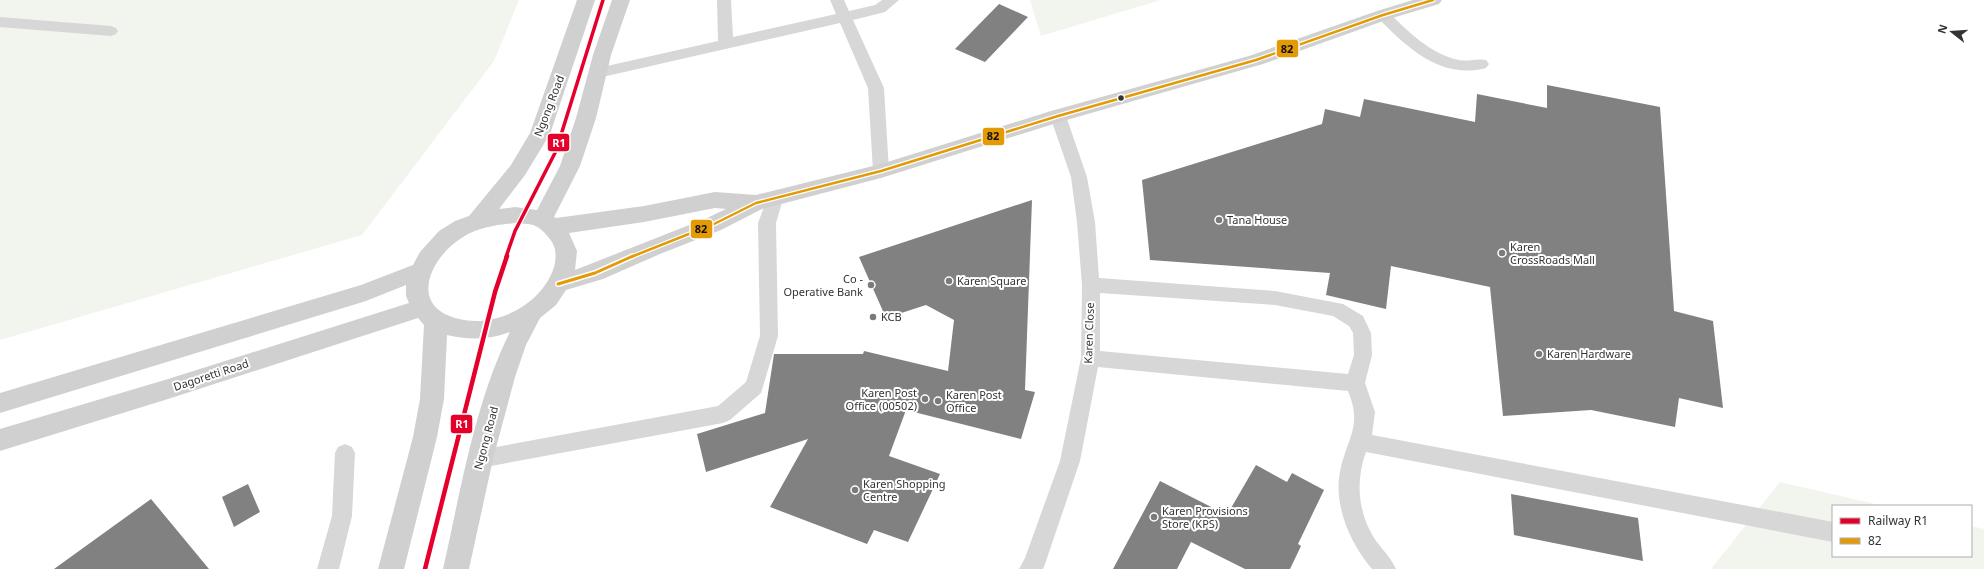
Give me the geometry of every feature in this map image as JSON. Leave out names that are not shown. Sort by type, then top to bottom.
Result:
[{"type":"main road","name":"Ngong Road","points":[[477,222],[518,170],[540,134],[586,0]]},
{"type":"main road","points":[[547,223],[570,166],[586,118],[598,73],[621,0]]},
{"type":"main road","points":[[558,284],[595,274],[652,248],[714,224],[765,201],[881,171],[1058,116],[1256,60],[1383,15],[1433,0]]},
{"type":"main road","points":[[391,569],[425,437],[432,399],[429,315],[416,290],[420,271],[430,253],[447,237],[468,224],[492,217],[515,215],[547,223],[644,214],[715,200],[765,201]]},
{"type":"main road","points":[[429,315],[456,329],[481,330],[507,324],[532,312],[551,295],[563,277],[567,258],[564,241],[547,223]]},
{"type":"main road","points":[[0,403],[366,292],[420,271]]},
{"type":"main road","name":"Ngong Road","points":[[456,569],[480,459],[513,349],[532,312]]},
{"type":"main road","name":"Dagoretti Road","points":[[0,440],[168,389],[429,315]]},
{"type":"lane","points":[[724,0],[726,44]]},
{"type":"lane","points":[[837,0],[876,88],[881,171]]},
{"type":"lane","points":[[598,73],[880,9],[892,0]]},
{"type":"lane","points":[[1383,15],[1410,43],[1448,63],[1464,67],[1481,64]]},
{"type":"lane","points":[[0,22],[111,31]]},
{"type":"lane","name":"Karen Close","points":[[1030,569],[1034,564],[1070,461],[1090,358],[1091,285],[1086,222],[1079,177],[1058,116]]},
{"type":"lane","points":[[480,459],[723,414],[754,387],[769,336],[765,201]]},
{"type":"lane","points":[[1091,285],[1275,298],[1337,309],[1356,321],[1362,333],[1363,355],[1355,383],[1365,411],[1361,442],[1351,469],[1350,498],[1357,527],[1371,553],[1385,569]]},
{"type":"lane","points":[[1090,358],[1355,383]]},
{"type":"lane","points":[[1361,442],[1832,532]]},
{"type":"lane","points":[[328,569],[342,516],[345,453]]},
{"type":"shaded area","points":[[0,0],[519,0],[494,61],[362,235],[0,340]]},
{"type":"shaded area","points":[[1030,0],[1161,0],[1041,36]]},
{"type":"shaded area","points":[[1780,482],[1880,505],[1832,505],[1832,557],[1972,557],[1972,526],[1984,529],[1984,569],[1711,569]]},
{"type":"building","points":[[999,4],[1028,17],[985,62],[955,49]]},
{"type":"building","name":"Karen CrossRoads Mall","points":[[1547,85],[1660,107],[1674,311],[1713,321],[1723,408],[1679,398],[1675,427],[1591,410],[1503,416],[1490,287],[1391,266],[1386,309],[1326,295],[1330,273],[1150,260],[1142,180],[1322,124],[1325,109],[1360,117],[1364,99],[1475,122],[1477,94],[1547,108]]},
{"type":"building","points":[[1032,200],[1025,390],[1035,392],[1021,439],[906,410],[889,456],[940,474],[908,542],[874,530],[867,544],[770,507],[808,439],[706,472],[697,434],[765,413],[774,354],[863,354],[864,351],[948,371],[954,320],[926,305],[886,318],[859,257]]},
{"type":"building","points":[[1256,465],[1287,482],[1292,473],[1324,490],[1298,544],[1301,546],[1290,569],[1245,569],[1191,542],[1177,569],[1113,569],[1160,481],[1227,515]]},
{"type":"building","points":[[248,484],[260,512],[234,527],[222,497]]},
{"type":"building","points":[[1511,494],[1638,518],[1643,561],[1514,535]]},
{"type":"building","points":[[151,499],[209,569],[54,569]]},
{"type":"rail line","name":"R1","points":[[425,569],[495,292],[515,231],[556,151],[603,0]]},
{"type":"transit line","name":"82","points":[[558,284],[595,273],[652,248],[714,224],[756,203],[881,171],[1058,116],[1256,60],[1383,15],[1433,0]]},
{"type":"place","name":"Tana House","points":[[1219,220]]},
{"type":"place","name":"Karen CrossRoads Mall","points":[[1502,253]]},
{"type":"place","name":"Karen Square","points":[[949,281]]},
{"type":"place","name":"Co - Operative Bank","points":[[871,285]]},
{"type":"place","name":"KCB","points":[[873,317]]},
{"type":"place","name":"Karen Hardware","points":[[1539,354]]},
{"type":"place","name":"Karen Post Office (00502)","points":[[925,399]]},
{"type":"place","name":"Karen Post Office","points":[[938,401]]},
{"type":"place","name":"Karen Shopping Centre","points":[[855,490]]},
{"type":"place","name":"Karen Provisions Store (KPS)","points":[[1154,517]]}]
